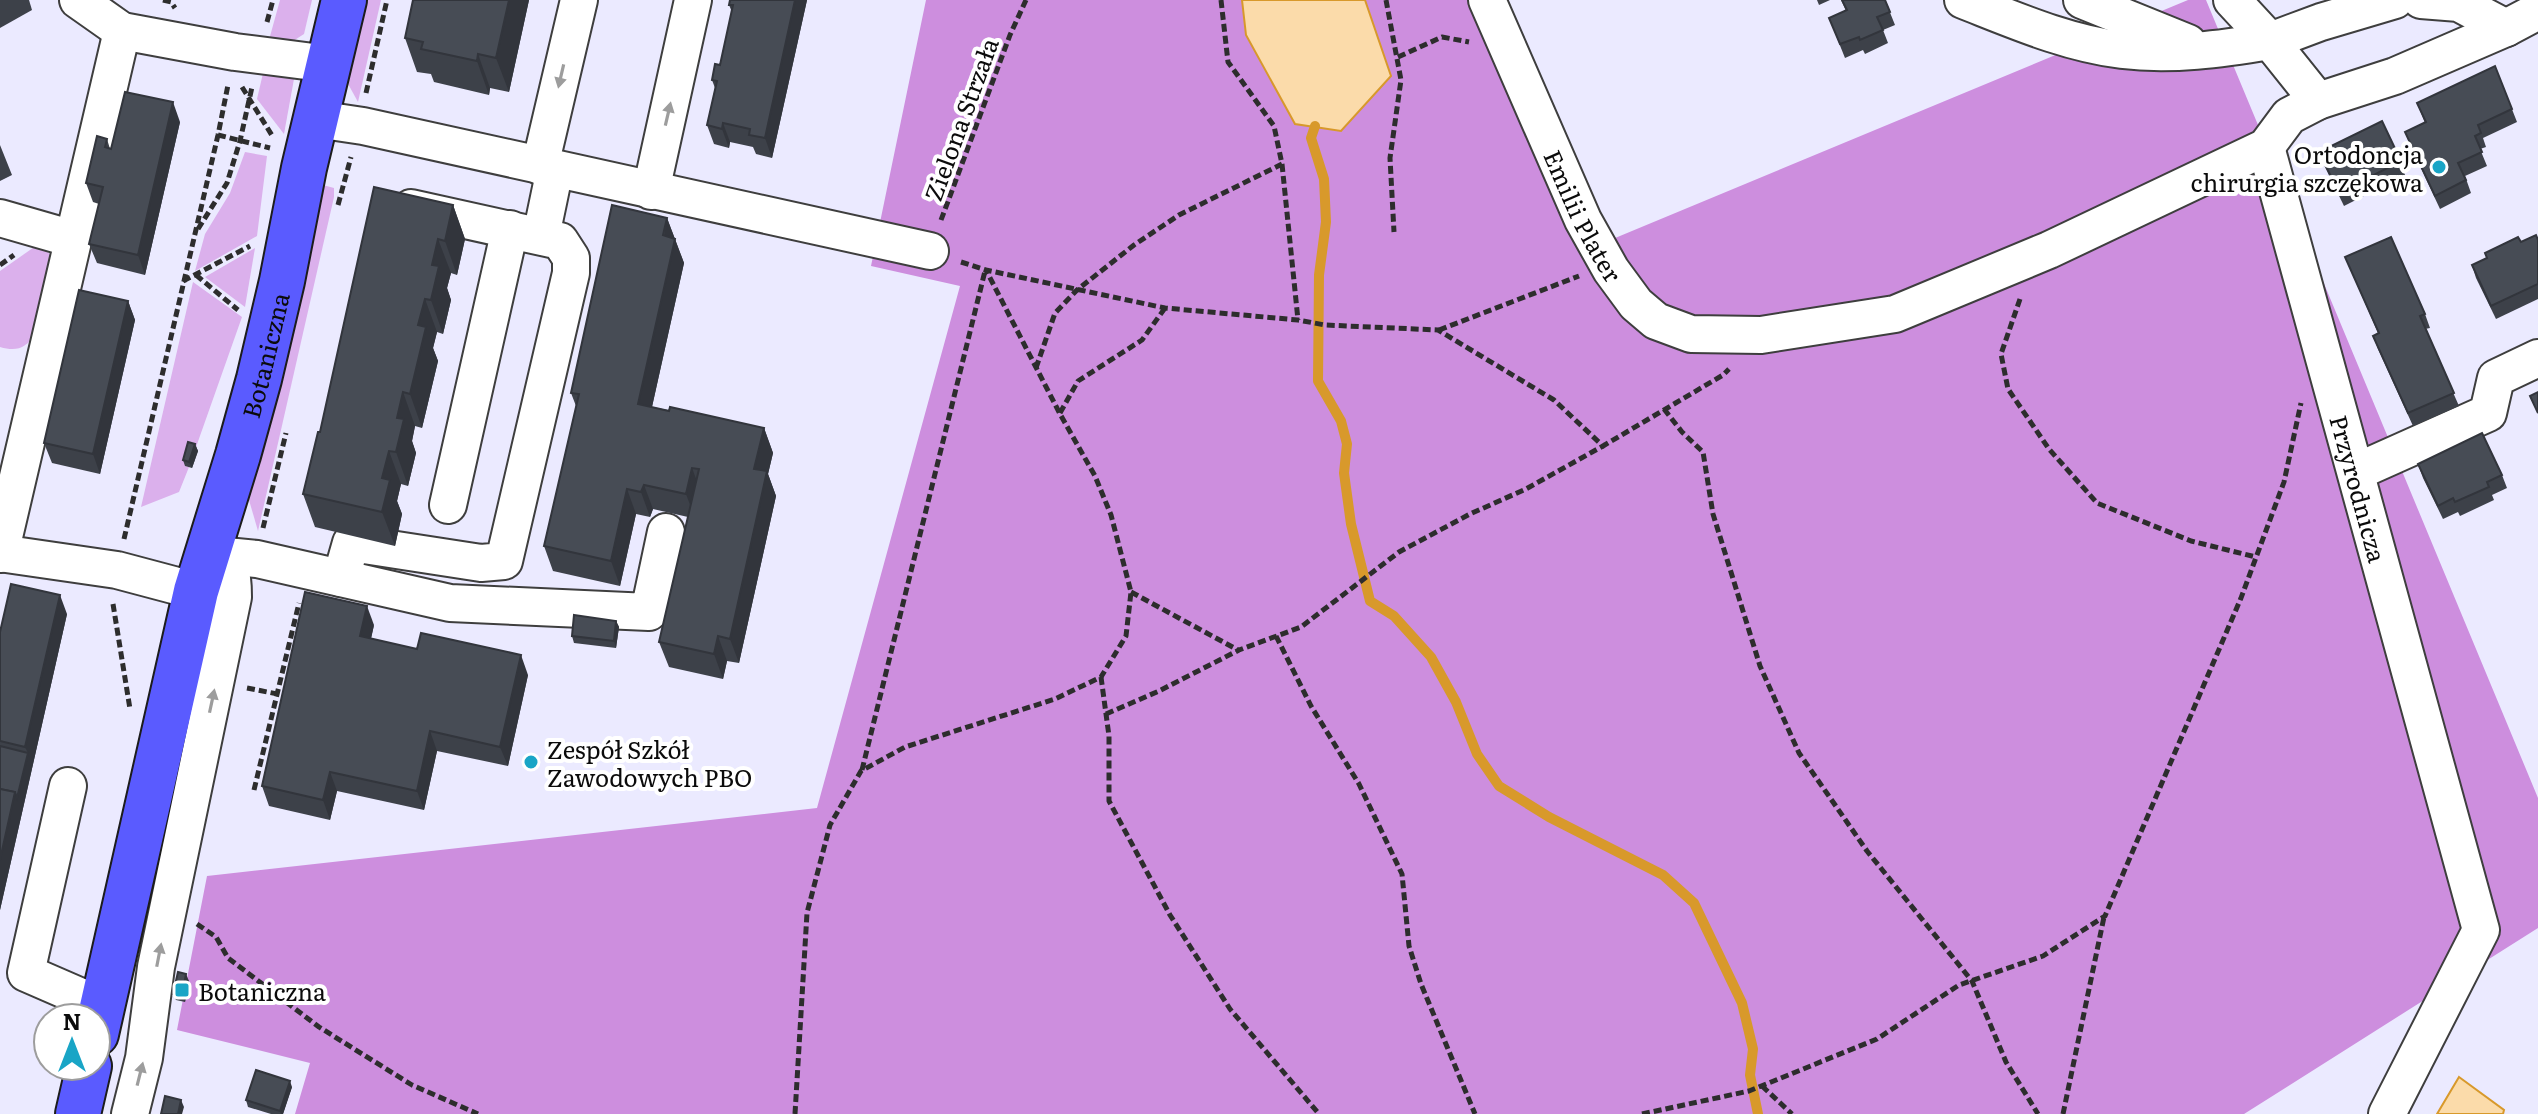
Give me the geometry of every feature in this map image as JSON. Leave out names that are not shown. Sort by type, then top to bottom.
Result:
[{"type":"main road","name":"Botaniczna","points":[[103,1002],[196,591],[218,549],[259,379],[344,0]]},
{"type":"main road","points":[[78,1114],[85,1082]]},
{"type":"street","points":[[78,0],[122,31],[241,58],[329,64]]},
{"type":"street","points":[[448,505],[525,232],[548,168],[579,0]]},
{"type":"street","points":[[651,191],[693,0]]},
{"type":"street","name":"Emilii Plater","points":[[1487,0],[1583,220],[1611,270],[1636,304],[1656,321],[1691,334],[1761,335],[1895,314],[2049,250],[2266,147]]},
{"type":"street","points":[[1961,0],[1981,39]]},
{"type":"street","points":[[1961,0],[2051,34],[2122,50],[2210,50],[2270,41],[2395,0]]},
{"type":"street","points":[[2082,0],[2210,50]]},
{"type":"street","points":[[2232,0],[2318,101]]},
{"type":"street","points":[[2421,0],[2459,3],[2506,28]]},
{"type":"street","points":[[2266,147],[2289,116],[2318,101],[2395,76],[2538,11]]},
{"type":"street","points":[[122,31],[0,554],[117,570],[196,591]]},
{"type":"street","points":[[316,119],[363,126],[930,251]]},
{"type":"street","name":"Przyrodnicza","points":[[2266,147],[2481,930],[2387,1114]]},
{"type":"street","points":[[341,578],[351,543],[481,563],[504,561],[571,273],[571,258],[560,241],[405,207]]},
{"type":"street","points":[[0,218],[73,239]]},
{"type":"street","points":[[2356,472],[2488,413],[2496,378],[2538,358]]},
{"type":"street","points":[[218,549],[450,603],[547,610],[649,612],[666,532]]},
{"type":"street","points":[[130,1114],[148,1033],[156,967],[233,597],[233,575],[218,549]]},
{"type":"street","points":[[68,786],[26,973],[70,1002]]},
{"type":"street","points":[[112,1024],[148,1033]]},
{"type":"path","points":[[131,715],[113,605],[117,570],[218,135],[241,58],[273,0]]},
{"type":"path","name":"Zielona Strzała","points":[[930,251],[1010,35],[1026,0]]},
{"type":"path","points":[[1221,0],[1228,62],[1274,126],[1282,164],[1298,320]]},
{"type":"path","points":[[1386,0],[1401,80],[1390,158],[1394,232]]},
{"type":"path","points":[[1398,57],[1442,37],[1481,45],[1515,66]]},
{"type":"path","points":[[218,135],[276,149],[273,136],[250,99],[241,58]]},
{"type":"path","points":[[194,234],[227,183],[240,141],[250,99],[241,58]]},
{"type":"path","points":[[1036,369],[1055,313],[1077,290],[1134,245],[1179,215],[1282,164]]},
{"type":"path","points":[[183,281],[262,239]]},
{"type":"path","points":[[2049,250],[2028,276],[2001,354],[2008,389],[2049,449],[2097,503],[2191,541],[2256,557]]},
{"type":"path","points":[[986,270],[1165,308],[1325,325],[1438,330],[1569,278],[1611,270]]},
{"type":"path","points":[[861,771],[905,747],[1055,699],[1101,677],[1126,636],[1131,592],[1111,515],[1101,489],[986,270]]},
{"type":"path","points":[[795,1114],[807,913],[830,825],[861,771],[986,270]]},
{"type":"path","points":[[196,275],[246,317]]},
{"type":"path","points":[[1060,414],[1078,381],[1142,340],[1165,308]]},
{"type":"path","points":[[1438,330],[1554,400],[1603,446]]},
{"type":"path","points":[[1106,714],[1239,650],[1301,627],[1399,552],[1470,514],[1526,489],[1723,375],[1761,335]]},
{"type":"path","points":[[2063,1114],[2105,916],[2256,557],[2284,482],[2304,391]]},
{"type":"path","points":[[1664,409],[1703,452],[1713,514],[1760,666],[1799,753],[1867,851],[1972,981],[2006,1062],[2038,1114]]},
{"type":"path","points":[[1131,592],[1239,650]]},
{"type":"path","points":[[254,790],[298,603],[310,605]]},
{"type":"path","points":[[1276,636],[1311,706],[1359,784],[1402,874],[1409,946],[1421,984],[1475,1114]]},
{"type":"path","points":[[1101,677],[1109,736],[1109,801],[1170,915],[1230,1009],[1319,1114]]},
{"type":"path","points":[[251,688],[293,697]]},
{"type":"path","points":[[1642,1114],[1749,1091],[1877,1039],[1959,985],[2043,956],[2105,916]]},
{"type":"path","points":[[186,917],[216,937],[228,958],[319,1027],[412,1085],[478,1114]]},
{"type":"path","points":[[1759,1087],[1792,1114]]},
{"type":"shaded area","points":[[280,0],[312,0],[304,34],[290,43],[269,40]]},
{"type":"shaded area","points":[[363,0],[381,0],[358,102],[347,82]]},
{"type":"shaded area","points":[[926,0],[1468,0],[1579,253],[2188,0],[2206,0],[2538,798],[2538,928],[2244,1114],[295,1114],[310,1063],[177,1030],[207,876],[817,808],[960,286],[871,266]]},
{"type":"shaded area","points":[[1242,0],[1365,0],[1391,76],[1341,131],[1295,124],[1246,35]]},
{"type":"shaded area","points":[[264,69],[294,79],[284,134],[257,99]]},
{"type":"shaded area","points":[[245,152],[267,156],[257,236],[195,271],[205,234],[230,193]]},
{"type":"shaded area","points":[[319,187],[334,188],[334,197],[258,531],[249,500],[250,487]]},
{"type":"shaded area","points":[[40,243],[54,259],[35,334],[20,348],[0,347],[0,271]]},
{"type":"shaded area","points":[[255,248],[245,307],[205,277]]},
{"type":"shaded area","points":[[193,282],[242,317],[195,450],[185,466],[189,467],[179,492],[141,507]]},
{"type":"shaded area","points":[[2459,1077],[2504,1110],[2503,1114],[2437,1114]]},
{"type":"building","points":[[413,0],[509,0],[496,58],[478,54],[477,61],[421,49],[423,42],[405,38]]},
{"type":"building","points":[[730,0],[795,0],[765,138],[749,135],[750,129],[723,123],[722,129],[707,125],[717,81],[712,80],[715,64],[720,65],[733,5],[729,5]]},
{"type":"building","points":[[1842,0],[1885,0],[1890,12],[1877,17],[1883,30],[1840,44],[1829,18],[1847,10]]},
{"type":"building","points":[[2495,66],[2512,109],[2478,125],[2481,133],[2475,136],[2482,152],[2458,163],[2466,180],[2435,196],[2405,132],[2426,122],[2417,103]]},
{"type":"building","points":[[125,92],[173,102],[138,255],[89,244],[103,187],[86,183],[97,136],[107,139],[105,147],[111,149]]},
{"type":"building","points":[[2382,121],[2401,161],[2339,193],[2319,152]]},
{"type":"building","points":[[374,187],[453,205],[445,241],[438,239],[432,265],[439,266],[431,300],[425,299],[418,325],[426,327],[410,394],[403,392],[397,418],[404,419],[396,452],[389,451],[382,478],[390,480],[382,512],[303,494],[320,432]]},
{"type":"building","points":[[612,205],[667,218],[663,235],[675,239],[638,404],[669,411],[670,407],[764,428],[754,469],[767,471],[730,639],[718,636],[714,654],[659,642],[699,469],[692,468],[686,494],[644,485],[641,492],[627,489],[611,561],[544,546],[579,394],[571,393]]},
{"type":"building","points":[[2536,235],[2538,284],[2491,306],[2472,265],[2487,258],[2485,253],[2518,237],[2521,242]]},
{"type":"building","points":[[2391,237],[2425,314],[2420,316],[2454,393],[2408,413],[2373,336],[2379,333],[2345,257]]},
{"type":"building","points":[[79,290],[128,301],[93,454],[44,443]]},
{"type":"building","points":[[2538,392],[2538,413],[2530,396]]},
{"type":"building","points":[[2482,433],[2502,475],[2487,482],[2489,487],[2438,506],[2418,464]]},
{"type":"building","points":[[188,442],[195,444],[189,462],[183,460]]},
{"type":"building","points":[[11,584],[60,595],[25,747],[0,741],[0,632]]},
{"type":"building","points":[[305,592],[367,606],[360,636],[417,649],[421,633],[521,655],[500,747],[430,731],[417,791],[330,772],[323,800],[262,786]]},
{"type":"building","points":[[574,615],[616,621],[614,641],[572,636]]},
{"type":"building","points":[[0,746],[28,753],[17,798],[15,792],[0,789]]},
{"type":"building","points":[[0,789],[15,792],[0,860]]},
{"type":"building","points":[[178,972],[186,974],[182,995],[173,994]]},
{"type":"building","points":[[256,1070],[290,1081],[280,1111],[246,1100]]},
{"type":"building","points":[[165,1096],[181,1100],[178,1114],[161,1114]]},
{"type":"waterway","points":[[1315,126],[1311,138],[1324,179],[1326,222],[1319,275],[1318,381],[1341,421],[1347,444],[1344,473],[1351,524],[1370,601],[1394,616],[1431,657],[1456,702],[1477,754],[1499,786],[1549,817],[1663,875],[1694,903],[1742,1003],[1753,1049],[1750,1075],[1758,1114]]},
{"type":"place","name":"Ortodoncja chirurgia szczękowa","points":[[2439,167]]},
{"type":"place","name":"Zespół Szkół Zawodowych PBO","points":[[531,762]]},
{"type":"place","name":"Botaniczna","points":[[182,990]]}]
